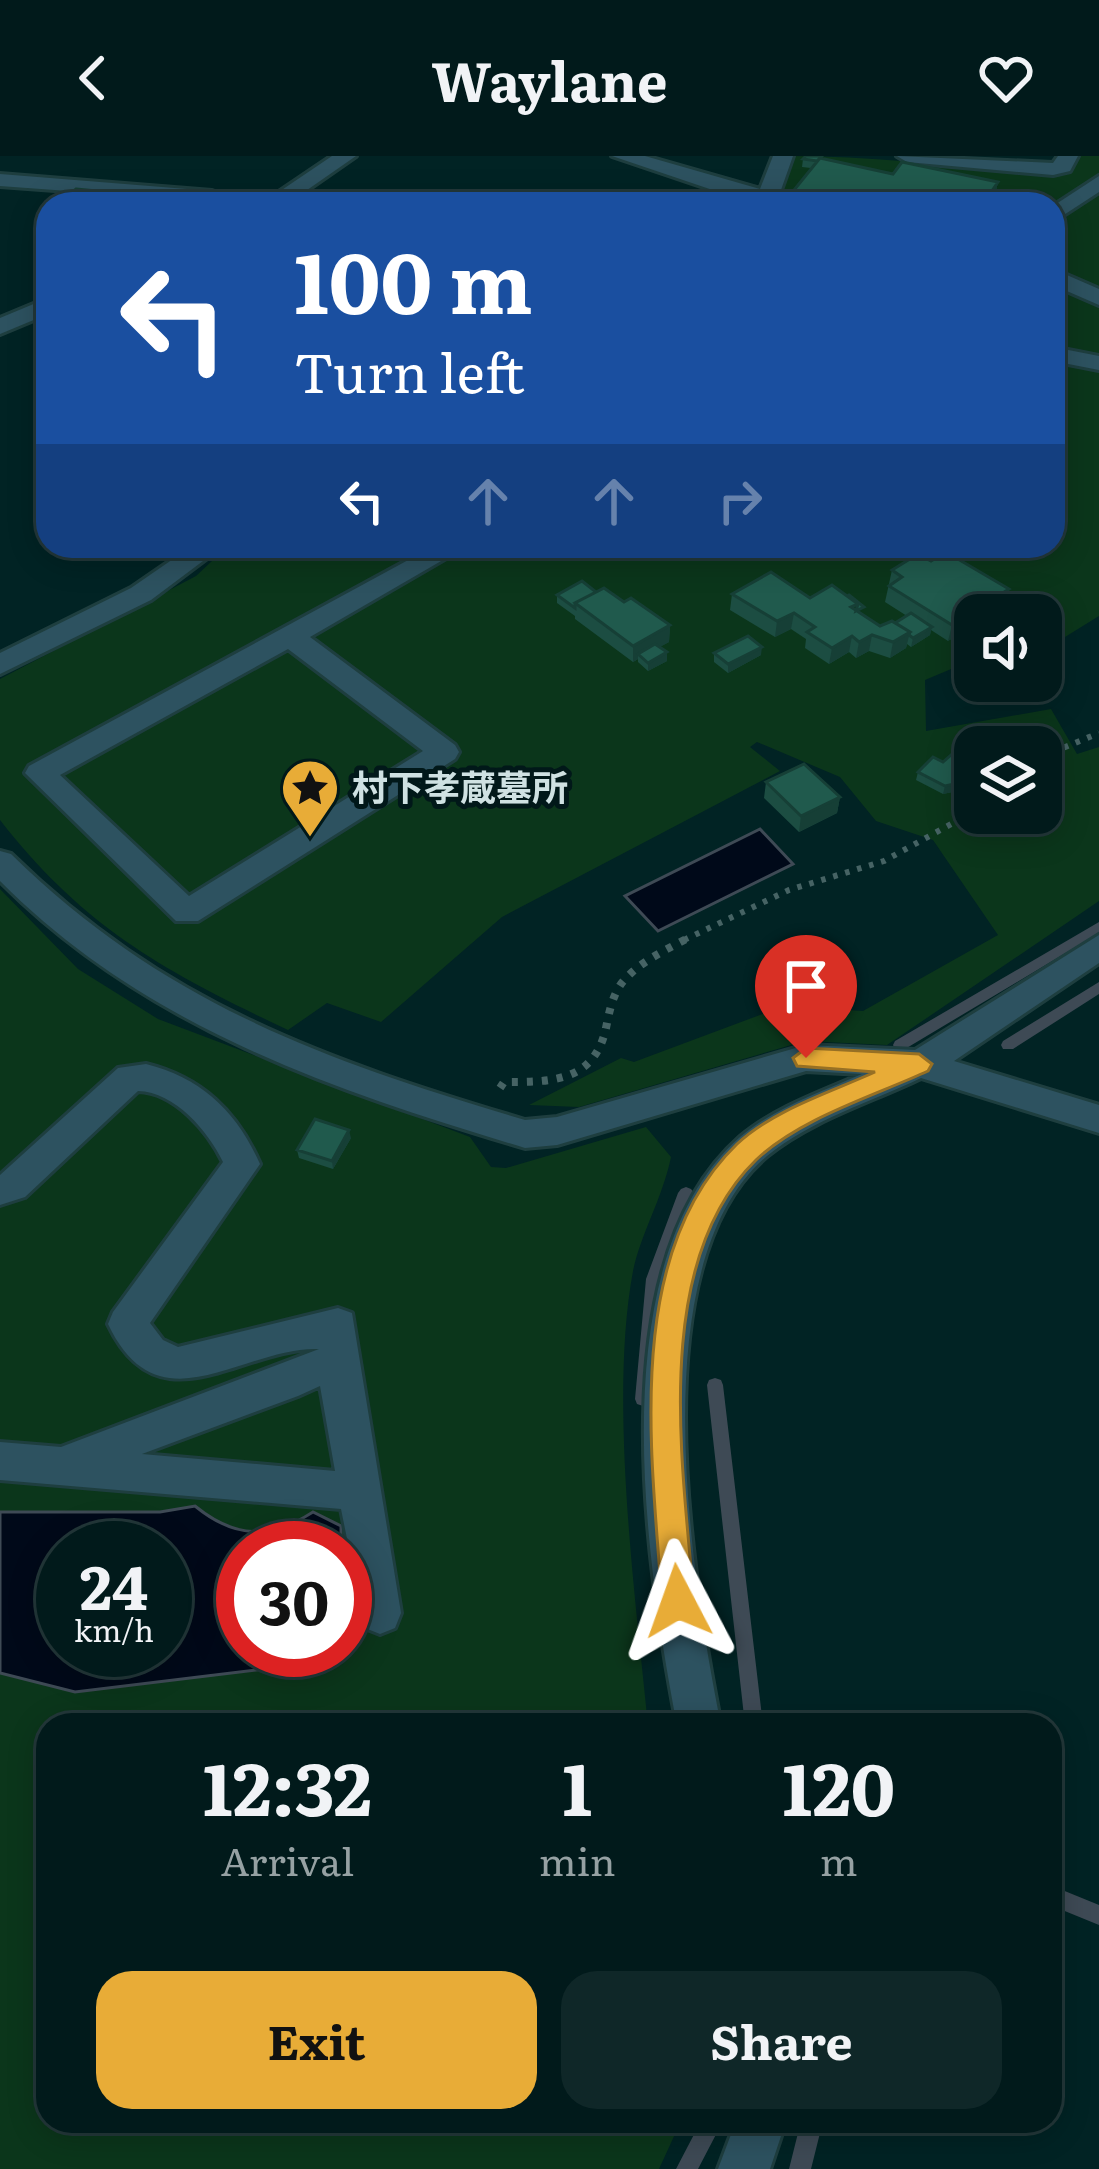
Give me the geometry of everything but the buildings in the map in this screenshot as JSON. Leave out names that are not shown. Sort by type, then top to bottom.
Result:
[{"type":"street","points":[[290,192],[346,156]]},
{"type":"street","points":[[622,156],[738,192]]},
{"type":"street","points":[[770,192],[783,156]]},
{"type":"street","points":[[908,156],[1053,169],[1063,167],[1068,156]]},
{"type":"street","points":[[0,180],[159,192]]},
{"type":"street","points":[[1065,203],[1099,182]]},
{"type":"street","points":[[1065,282],[1099,298]]},
{"type":"street","points":[[0,327],[36,310]]},
{"type":"street","points":[[1065,356],[1099,363]]},
{"type":"street","points":[[0,664],[141,594],[193,558]]},
{"type":"street","points":[[290,636],[444,752],[187,914],[40,773],[432,558]]},
{"type":"street","points":[[0,862],[46,914],[188,1009],[256,1039],[524,1134],[557,1131],[662,1096],[806,1058],[919,1064],[1099,1119]]},
{"type":"street","points":[[696,1713],[681,1644],[665,1430],[678,1276],[694,1225],[713,1191],[749,1149],[806,1115],[919,1064],[1099,947]]},
{"type":"street","points":[[0,1190],[12,1186],[130,1078],[148,1074],[168,1081],[235,1143],[242,1164],[127,1324],[149,1352],[176,1365],[338,1325],[339,1358],[380,1613]]},
{"type":"street","points":[[64,1465],[284,1384],[339,1358]]},
{"type":"street","points":[[0,1461],[360,1492]]},
{"type":"street","points":[[744,2169],[758,2133]]},
{"type":"path","points":[[1062,748],[1099,733]]},
{"type":"path","points":[[481,1121],[504,1082],[550,1085],[592,1066],[607,1035],[616,995],[633,970],[790,890],[903,854],[954,824]]},
{"type":"green space","points":[[792,156],[1069,173],[1073,156],[1099,156],[1099,616],[1062,639],[1062,594],[954,594],[954,668],[925,680],[926,731],[954,726],[954,834],[1062,834],[1062,728],[1077,754],[1099,747],[1099,901],[887,1045],[805,1041],[579,1107],[529,1105],[621,1058],[634,1062],[784,1006],[863,1011],[998,935],[933,840],[876,821],[840,777],[757,742],[750,747],[780,771],[502,917],[381,1022],[327,1003],[288,1030],[203,988],[130,944],[64,891],[0,820],[0,679],[196,576],[215,558],[1065,558],[1065,192],[778,192]]},
{"type":"green space","points":[[1051,709],[1061,726],[954,726]]},
{"type":"green space","points":[[0,889],[78,969],[158,1019],[470,1137],[491,1167],[506,1168],[646,1127],[671,1157],[633,1271],[623,1378],[631,1557],[647,1713],[36,1713],[36,2133],[676,2133],[659,2169],[0,2169]]},
{"type":"water","points":[[760,829],[793,864],[658,931],[625,896]]},
{"type":"water","points":[[195,1506],[218,1521],[216,1675],[75,1692],[0,1673],[0,1512],[160,1512]]},
{"type":"water","points":[[313,1512],[331,1521],[297,1521]]},
{"type":"waterway","points":[[900,1045],[1099,927]]},
{"type":"waterway","points":[[1008,1045],[1099,987]]},
{"type":"waterway","points":[[643,1399],[654,1279],[686,1193]]},
{"type":"waterway","points":[[715,1385],[753,1713]]},
{"type":"waterway","points":[[1062,1900],[1099,1915]]},
{"type":"waterway","points":[[687,2169],[706,2133]]},
{"type":"waterway","points":[[800,2169],[809,2133]]},
{"type":"place","name":"村下孝蔵墓所","points":[[310,839]]},
{"type":"route","points":[[678,1601],[665,1430],[678,1276],[694,1225],[713,1191],[749,1149],[806,1115],[919,1064],[806,1058]]}]
